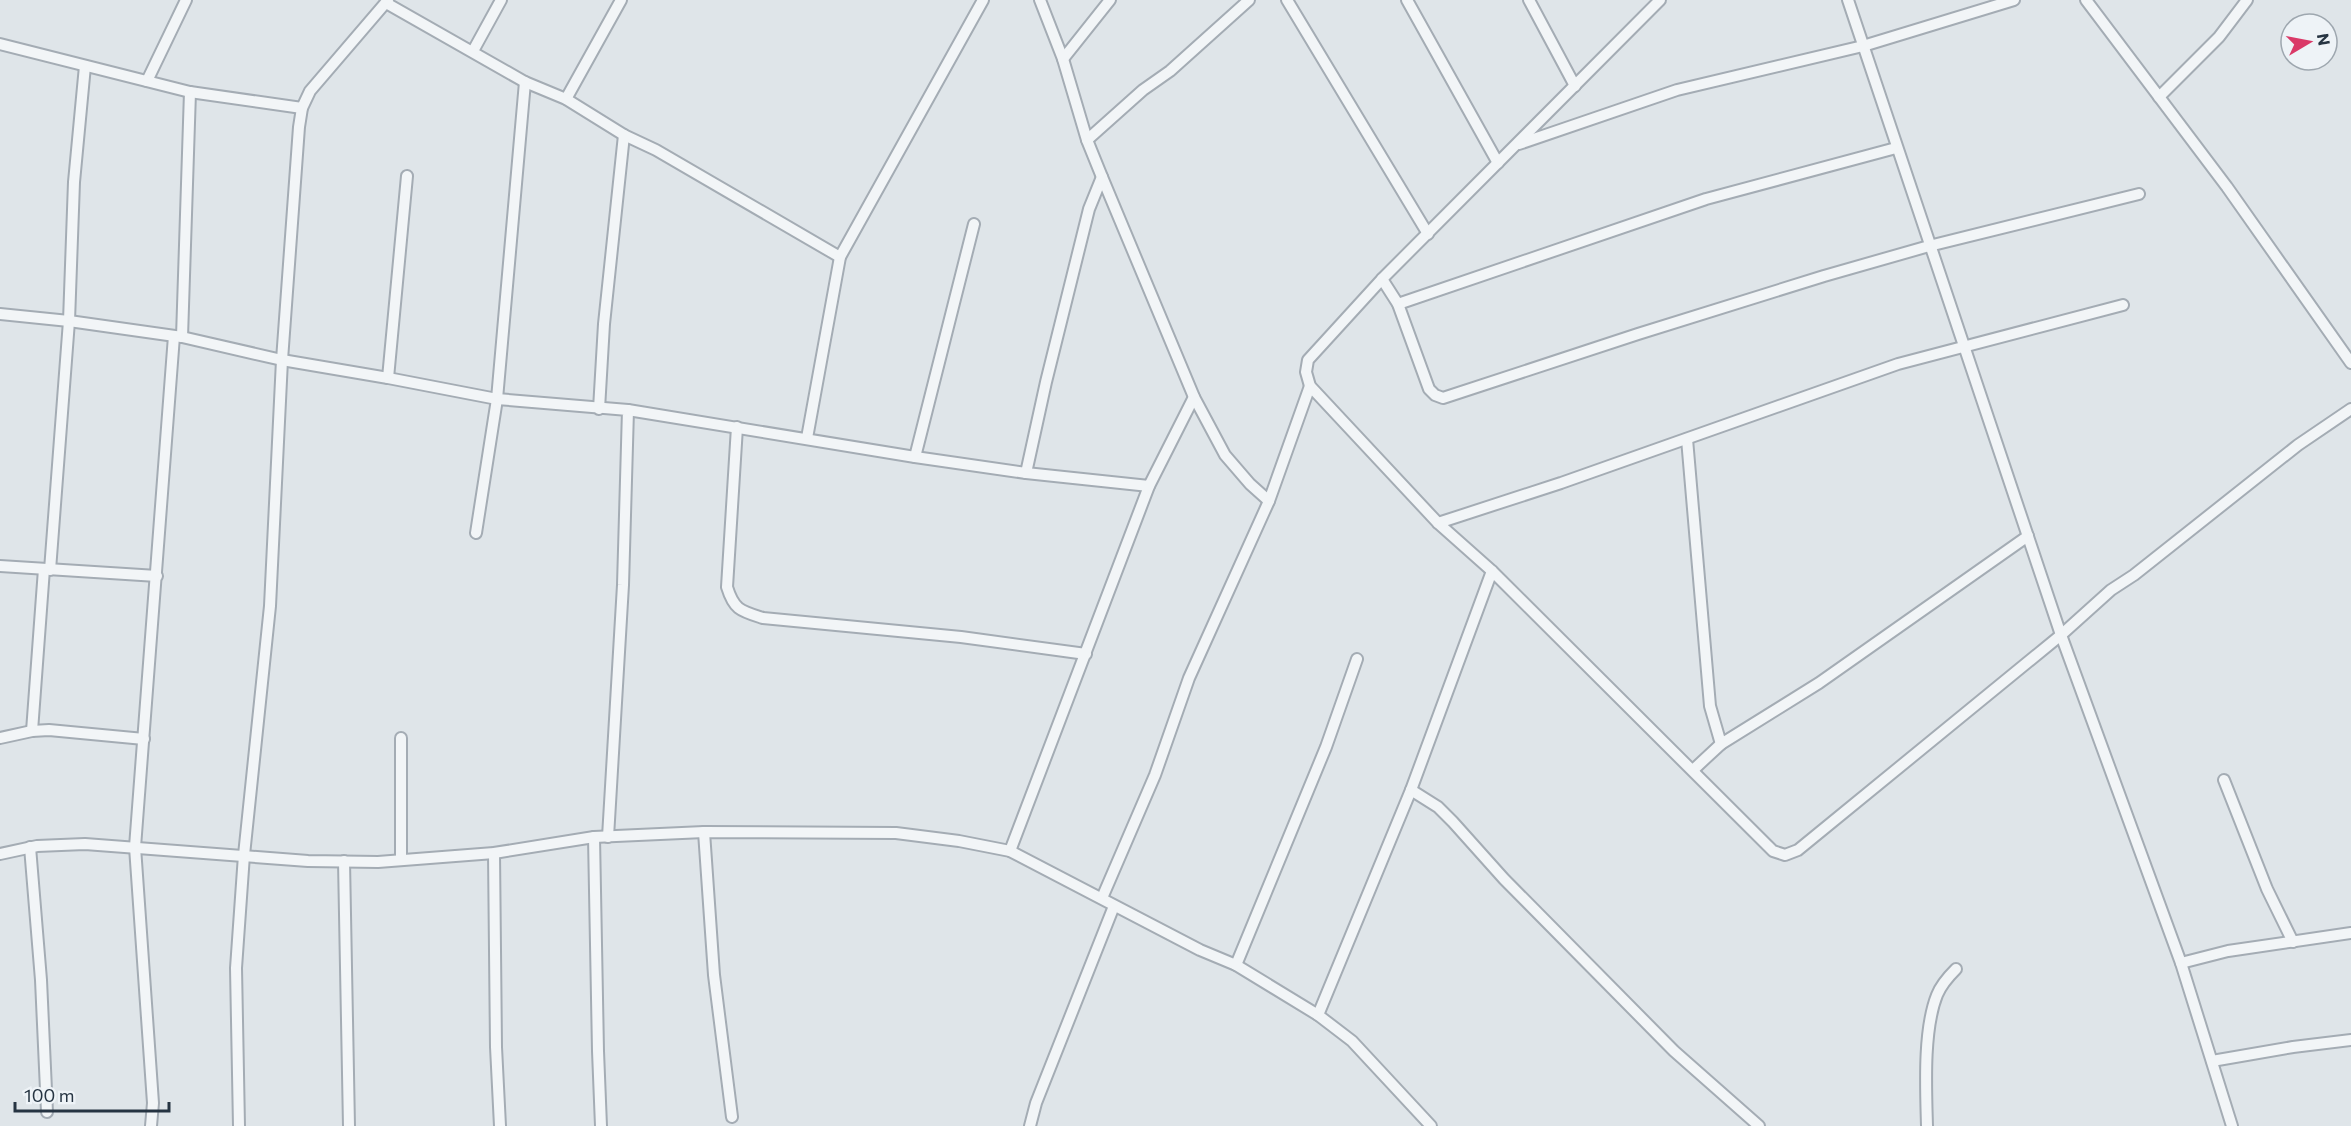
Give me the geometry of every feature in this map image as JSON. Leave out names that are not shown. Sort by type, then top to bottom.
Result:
[{"type":"street","points":[[147,81],[186,0]]},
{"type":"street","points":[[473,51],[501,0]]},
{"type":"street","points":[[567,99],[621,0]]},
{"type":"street","points":[[807,438],[840,257],[983,0]]},
{"type":"street","points":[[1040,0],[1063,58],[1087,140],[1194,397],[1225,455],[1250,484],[1269,501]]},
{"type":"street","points":[[1063,58],[1110,0]]},
{"type":"street","points":[[1087,140],[1143,90],[1170,71],[1249,0]]},
{"type":"street","points":[[1287,0],[1428,234]]},
{"type":"street","points":[[1407,0],[1498,163]]},
{"type":"street","points":[[1528,0],[1575,86]]},
{"type":"street","points":[[1848,0],[2061,635],[2181,963],[2232,1126]]},
{"type":"street","points":[[1516,145],[1677,90],[1863,46],[2014,0]]},
{"type":"street","points":[[2086,0],[2227,187],[2351,363]]},
{"type":"street","points":[[2159,97],[2219,37],[2247,0]]},
{"type":"street","points":[[239,1126],[235,989],[244,855],[270,606],[282,360],[297,142],[303,108],[310,91],[387,1],[525,82],[567,99],[624,135],[656,150],[840,257]]},
{"type":"street","points":[[1655,2],[1575,86],[1382,279],[1308,360],[1306,372],[1310,386],[1438,523],[1492,571],[1773,851],[1785,855],[1798,850],[2061,635],[2111,590],[2134,575],[2298,445],[2351,409]]},
{"type":"street","points":[[0,44],[190,92],[303,108]]},
{"type":"street","points":[[32,731],[69,321],[74,182],[85,66]]},
{"type":"street","points":[[476,533],[497,399],[525,82]]},
{"type":"street","points":[[152,1126],[153,1103],[135,847],[178,337],[190,92]]},
{"type":"street","points":[[599,409],[604,324],[624,135]]},
{"type":"street","points":[[1398,304],[1706,199],[1896,148]]},
{"type":"street","points":[[388,378],[407,176]]},
{"type":"street","points":[[1026,473],[1089,209],[1102,177]]},
{"type":"street","points":[[1382,279],[1398,304],[1430,389],[1435,395],[1443,398],[1638,334],[1929,246],[2139,194]]},
{"type":"street","points":[[915,457],[974,224]]},
{"type":"street","points":[[1438,523],[1687,439],[1898,364],[2123,305]]},
{"type":"street","points":[[0,314],[69,321],[178,337],[282,360],[497,399],[628,410],[915,457],[1026,473],[1149,486]]},
{"type":"street","points":[[1102,898],[1155,775],[1189,678],[1269,501],[1310,386]]},
{"type":"street","points":[[1010,851],[1149,486],[1194,397]]},
{"type":"street","points":[[608,837],[623,585],[628,410]]},
{"type":"street","points":[[736,427],[727,587],[732,602],[744,612],[763,618],[961,637],[1086,654]]},
{"type":"street","points":[[1687,439],[1710,706],[1721,744]]},
{"type":"street","points":[[1693,770],[1721,744],[1819,683],[2028,536]]},
{"type":"street","points":[[0,566],[158,576]]},
{"type":"street","points":[[1318,1015],[1411,790],[1492,571]]},
{"type":"street","points":[[1236,965],[1326,747],[1357,659]]},
{"type":"street","points":[[0,738],[32,731],[85,732],[144,739]]},
{"type":"street","points":[[401,738],[401,860]]},
{"type":"street","points":[[2224,780],[2263,880],[2293,942]]},
{"type":"street","points":[[1411,790],[1438,807],[1504,879],[1674,1051],[1760,1126]]},
{"type":"street","points":[[704,832],[714,975],[732,1117]]},
{"type":"street","points":[[0,854],[62,844],[344,861],[401,860],[494,853],[594,837],[704,832],[896,833],[959,840],[1010,851],[1200,950],[1236,965],[1318,1015],[1352,1041],[1429,1126]]},
{"type":"street","points":[[594,837],[598,1050],[602,1126]]},
{"type":"street","points":[[30,848],[41,980],[47,1112]]},
{"type":"street","points":[[494,853],[496,1047],[500,1126]]},
{"type":"street","points":[[344,861],[349,1126]]},
{"type":"street","points":[[1030,1126],[1036,1103],[1114,906]]},
{"type":"street","points":[[2181,963],[2228,951],[2351,933]]},
{"type":"street","points":[[1927,1126],[1925,1074],[1933,1013],[1944,981],[1956,969]]},
{"type":"street","points":[[2212,1061],[2351,1040]]}]
